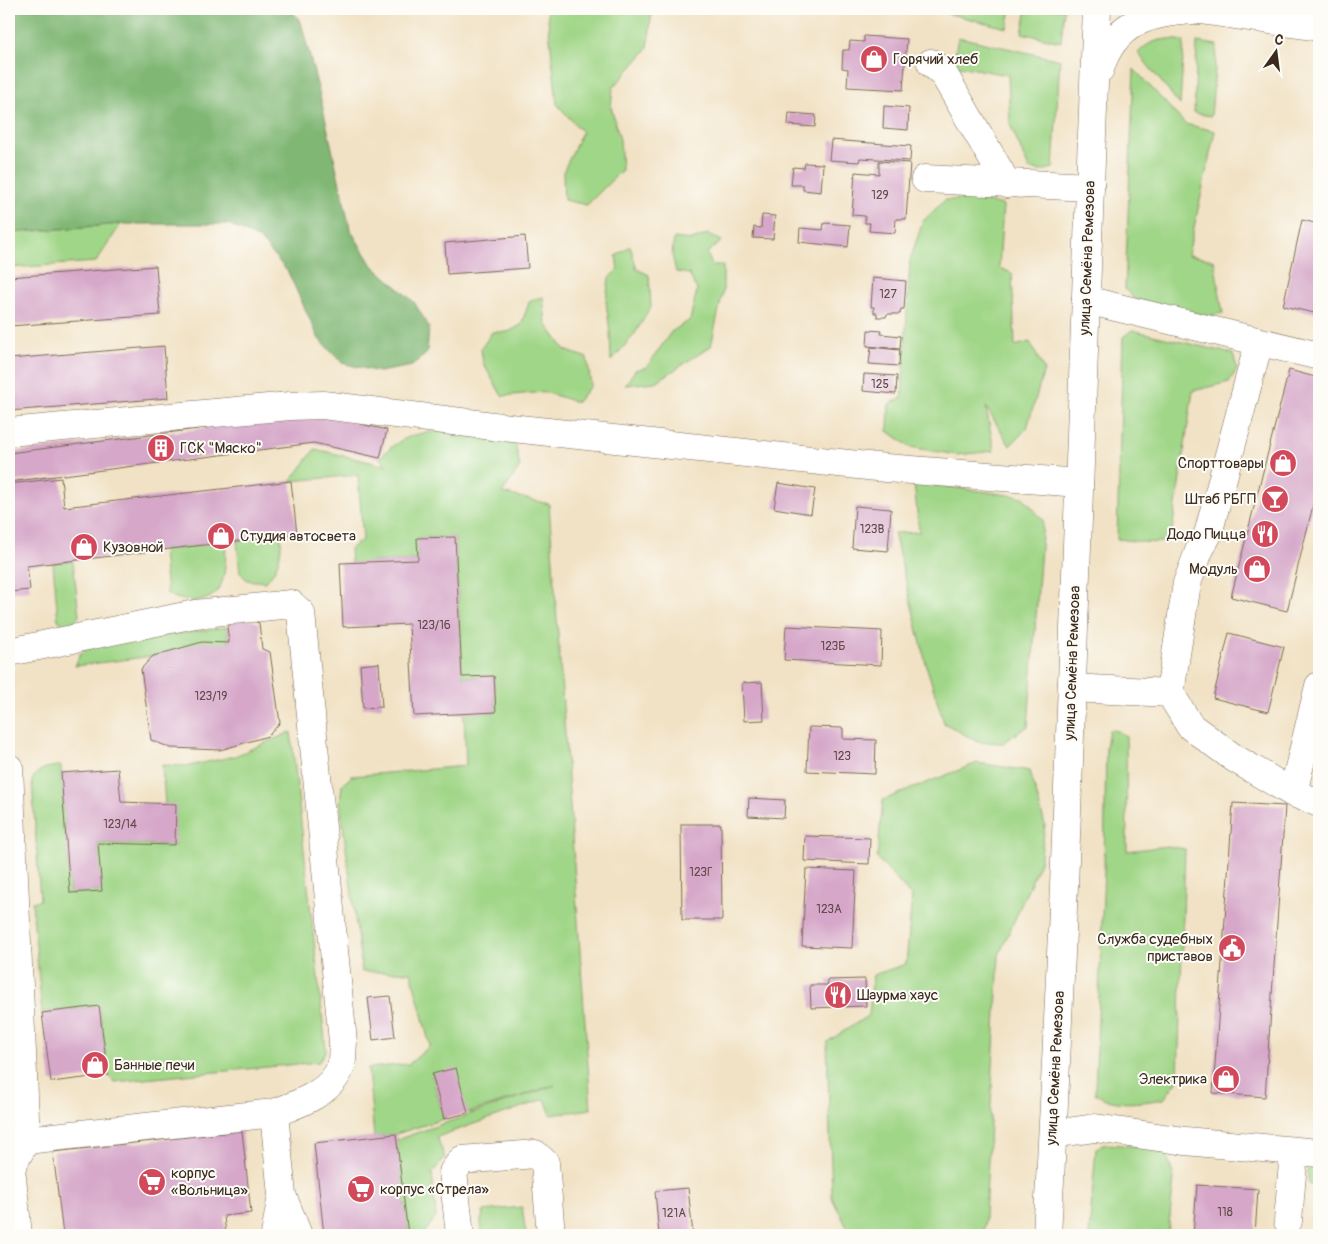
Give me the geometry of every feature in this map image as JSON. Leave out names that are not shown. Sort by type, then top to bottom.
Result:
[{"type":"main road","points":[[1094,91],[1097,9]]},
{"type":"main road","points":[[1094,91],[1107,50],[1114,39],[1137,21],[1155,14],[1194,9],[1319,27]]},
{"type":"main road","points":[[931,63],[943,73],[1007,184]]},
{"type":"main road","name":"улица Семёна Ремезова","points":[[1047,1235],[1053,1134],[1094,91]]},
{"type":"main road","points":[[925,179],[1090,187]]},
{"type":"main road","points":[[1086,300],[1319,356]]},
{"type":"main road","points":[[1259,342],[1208,534],[1199,551],[1187,583],[1170,693],[1190,726],[1234,758],[1293,793],[1319,803]]},
{"type":"main road","points":[[9,432],[290,406],[323,405],[503,427],[876,467],[1079,483]]},
{"type":"main road","points":[[9,652],[194,614],[291,604],[301,613],[343,1042],[341,1066],[332,1082],[320,1092],[300,1103],[274,1113],[26,1140]]},
{"type":"main road","points":[[1293,793],[1319,686]]},
{"type":"main road","points":[[1071,688],[1170,693]]},
{"type":"main road","points":[[9,768],[12,923],[26,1140],[10,1168],[18,1235]]},
{"type":"main road","points":[[274,1113],[282,1195],[275,1235]]},
{"type":"main road","points":[[1053,1134],[1095,1128],[1185,1141],[1306,1152],[1288,1222]]},
{"type":"main road","points":[[460,1235],[453,1172],[462,1160],[535,1154],[545,1163],[551,1235]]},
{"type":"main road","points":[[282,1195],[298,1235]]},
{"type":"green space","points":[[9,9],[290,9],[301,22],[322,104],[350,229],[371,264],[414,302],[429,327],[427,353],[412,366],[379,372],[342,363],[319,339],[288,272],[260,239],[228,224],[121,224],[9,233]]},
{"type":"green space","points":[[547,9],[652,9],[648,48],[613,88],[611,107],[620,140],[622,170],[587,205],[564,200],[563,172],[582,132],[557,104]]},
{"type":"green space","points":[[930,9],[1011,9],[1007,28]]},
{"type":"green space","points":[[1027,9],[1064,9],[1061,42],[1022,33]]},
{"type":"green space","points":[[958,37],[1060,60],[1053,168],[1041,171],[1029,169],[1010,124],[1008,75],[953,65]]},
{"type":"green space","points":[[1169,39],[1184,41],[1180,105],[1138,53],[1152,43]]},
{"type":"green space","points":[[1197,42],[1217,45],[1211,116],[1194,113]]},
{"type":"green space","points":[[1134,69],[1185,124],[1215,131],[1188,255],[1214,260],[1223,313],[1209,316],[1134,299],[1125,289]]},
{"type":"green space","points":[[973,199],[1003,205],[999,268],[1012,273],[1015,346],[1030,342],[1044,370],[1027,428],[1010,446],[986,407],[994,451],[957,455],[910,447],[888,431],[889,404],[902,398],[910,260],[923,221],[945,200]]},
{"type":"green space","points":[[121,224],[96,262],[9,268],[9,233]]},
{"type":"green space","points":[[708,234],[722,241],[707,253],[712,265],[723,265],[723,291],[711,346],[656,382],[625,385],[635,370],[647,367],[671,332],[690,320],[697,290],[689,274],[676,272],[672,255],[674,238],[692,240]]},
{"type":"green space","points":[[630,246],[637,269],[649,275],[651,307],[634,335],[611,361],[606,301],[609,278],[618,269],[616,256]]},
{"type":"green space","points":[[543,297],[546,324],[565,350],[587,358],[591,385],[577,402],[544,392],[502,396],[483,363],[481,349],[492,332],[508,332],[521,325],[530,300]]},
{"type":"green space","points":[[1132,330],[1233,354],[1237,369],[1229,382],[1193,391],[1171,538],[1159,542],[1117,539],[1123,337]]},
{"type":"green space","points":[[464,429],[515,442],[520,467],[502,493],[549,504],[591,1109],[551,1115],[545,1099],[437,1137],[445,1158],[432,1173],[436,1217],[423,1235],[408,1235],[396,1140],[555,1085],[468,1113],[432,1074],[444,1119],[396,1134],[374,1137],[368,1068],[409,1064],[430,1046],[411,972],[362,972],[340,802],[342,785],[352,776],[466,766],[464,713],[496,712],[494,676],[462,677],[455,537],[418,538],[418,560],[351,563],[350,549],[363,539],[358,475],[291,481],[315,449],[387,466],[380,458],[399,442],[409,437],[428,432]]},
{"type":"green space","points":[[914,482],[1023,497],[1043,520],[1028,726],[1003,743],[978,742],[944,723],[927,668],[894,533],[919,532]]},
{"type":"green space","points":[[281,536],[281,549],[273,572],[265,582],[247,580],[240,573],[237,541]]},
{"type":"green space","points":[[226,542],[222,581],[219,589],[213,595],[204,600],[193,601],[167,594],[163,550]]},
{"type":"green space","points":[[73,561],[79,616],[74,622],[65,626],[58,620],[53,563]]},
{"type":"green space","points":[[227,627],[229,643],[153,656],[75,666],[80,654],[91,646]]},
{"type":"green space","points":[[1109,730],[1118,731],[1126,736],[1127,851],[1168,846],[1185,849],[1178,1080],[1164,1099],[1129,1103],[1111,1101],[1095,1093],[1104,870],[1106,747]]},
{"type":"green space","points":[[291,732],[326,1050],[319,1062],[114,1082],[108,1075],[99,1006],[42,1013],[32,902],[40,900],[32,781],[34,777],[44,769],[61,766],[70,893],[101,891],[98,843],[175,845],[165,804],[162,765],[189,766],[235,756]]},
{"type":"green space","points":[[977,763],[1030,771],[1045,825],[1040,862],[999,955],[984,1235],[851,1235],[832,1198],[827,1042],[869,1015],[873,975],[906,964],[912,897],[877,858],[883,800]]},
{"type":"green space","points":[[1106,1144],[1160,1148],[1168,1159],[1174,1178],[1168,1235],[1089,1235],[1096,1148]]},
{"type":"green space","points":[[1319,1165],[1319,1189],[1309,1184],[1307,1170]]},
{"type":"green space","points":[[522,1207],[526,1235],[482,1235],[481,1221],[484,1211]]},
{"type":"building","name":"Горячий хлеб","points":[[864,36],[907,39],[903,90],[847,87],[848,69],[842,68],[843,50],[849,50],[850,41],[864,42]]},
{"type":"building","points":[[884,106],[909,108],[908,130],[883,128]]},
{"type":"building","points":[[789,113],[816,115],[815,127],[788,125]]},
{"type":"building","points":[[831,140],[911,146],[910,161],[860,158],[859,162],[829,160]]},
{"type":"building","points":[[879,161],[910,163],[906,219],[896,219],[895,233],[869,231],[870,223],[865,223],[865,216],[852,215],[855,172],[879,174]]},
{"type":"building","points":[[805,163],[823,164],[821,192],[803,190],[803,185],[791,185],[793,167],[804,168]]},
{"type":"building","points":[[762,215],[775,216],[773,239],[753,238],[754,227],[761,228]]},
{"type":"building","points":[[1302,220],[1319,224],[1319,314],[1283,306]]},
{"type":"building","points":[[824,223],[850,225],[848,247],[799,242],[800,228],[823,230]]},
{"type":"building","points":[[525,236],[528,268],[447,274],[445,243]]},
{"type":"building","points":[[156,266],[160,315],[9,326],[9,277]]},
{"type":"building","points":[[873,278],[906,281],[904,309],[901,309],[900,314],[887,314],[886,317],[877,317],[877,313],[874,313],[874,307],[871,307]]},
{"type":"building","points":[[868,330],[882,331],[881,334],[901,336],[900,349],[867,346]]},
{"type":"building","points":[[164,346],[168,398],[9,411],[9,359]]},
{"type":"building","points":[[871,347],[900,350],[899,366],[869,364]]},
{"type":"building","points":[[1289,370],[1319,378],[1319,481],[1287,611],[1231,597]]},
{"type":"building","points":[[864,374],[897,376],[896,394],[863,391]]},
{"type":"building","name":"ГСК \"Мяско\"","points":[[316,414],[387,430],[380,458],[314,443],[9,482],[9,453]]},
{"type":"building","points":[[61,478],[64,507],[291,481],[297,534],[27,566],[30,590],[9,592],[9,484]]},
{"type":"building","points":[[778,483],[815,489],[811,514],[774,508]]},
{"type":"building","points":[[855,506],[891,509],[888,551],[852,548]]},
{"type":"building","points":[[455,537],[462,677],[494,676],[496,712],[414,716],[409,624],[343,627],[340,563],[418,560],[417,538]]},
{"type":"building","points":[[242,617],[259,623],[262,649],[270,652],[280,723],[268,736],[220,750],[171,748],[151,740],[141,669],[153,656],[202,642],[229,643],[227,627]]},
{"type":"building","points":[[786,626],[882,631],[881,665],[784,660]]},
{"type":"building","points":[[1229,633],[1284,647],[1268,712],[1213,698]]},
{"type":"building","points":[[379,663],[382,707],[363,708],[360,665]]},
{"type":"building","points":[[762,682],[764,720],[744,721],[742,683]]},
{"type":"building","points":[[809,727],[843,728],[843,739],[876,740],[875,774],[807,771]]},
{"type":"building","points":[[118,769],[121,802],[176,804],[175,845],[98,843],[102,891],[70,893],[61,773]]},
{"type":"building","points":[[749,798],[785,800],[784,818],[748,816]]},
{"type":"building","points":[[1233,803],[1285,806],[1265,1097],[1213,1093]]},
{"type":"building","points":[[681,824],[721,824],[722,920],[682,920]]},
{"type":"building","points":[[805,836],[870,838],[869,864],[804,861]]},
{"type":"building","points":[[806,869],[856,871],[852,948],[802,946]]},
{"type":"building","name":"Шаурма хаус","points":[[865,979],[866,1006],[811,1008],[810,985],[828,985],[827,980]]},
{"type":"building","points":[[390,996],[395,1037],[373,1040],[368,998]]},
{"type":"building","points":[[99,1006],[108,1075],[51,1082],[42,1013]]},
{"type":"building","points":[[456,1068],[468,1113],[444,1119],[432,1074]]},
{"type":"building","name":"корпус «Вольница»","points":[[242,1131],[251,1213],[224,1216],[226,1235],[63,1235],[53,1152]]},
{"type":"building","name":"корпус «Стрела»","points":[[396,1134],[408,1235],[324,1235],[314,1143]]},
{"type":"building","points":[[1197,1185],[1258,1189],[1255,1235],[1193,1235]]},
{"type":"building","points":[[688,1188],[693,1235],[659,1235],[655,1191]]},
{"type":"place","name":"Горячий хлеб","points":[[874,59]]},
{"type":"place","name":"ГСК \"Мяско\"","points":[[161,448]]},
{"type":"place","name":"Спорттовары","points":[[1283,463]]},
{"type":"place","name":"Штаб РБГП","points":[[1275,499]]},
{"type":"place","name":"Додо Пицца","points":[[1265,534]]},
{"type":"place","name":"Студия автосвета","points":[[221,536]]},
{"type":"place","name":"Кузовной","points":[[84,547]]},
{"type":"place","name":"Модуль","points":[[1257,569]]},
{"type":"place","name":"Служба судебных приставов","points":[[1232,948]]},
{"type":"place","name":"Шаурма хаус","points":[[838,995]]},
{"type":"place","name":"Банные печи","points":[[95,1065]]},
{"type":"place","name":"Электрика","points":[[1226,1079]]},
{"type":"place","name":"корпус «Вольница»","points":[[152,1182]]},
{"type":"place","name":"корпус «Стрела»","points":[[361,1189]]}]
